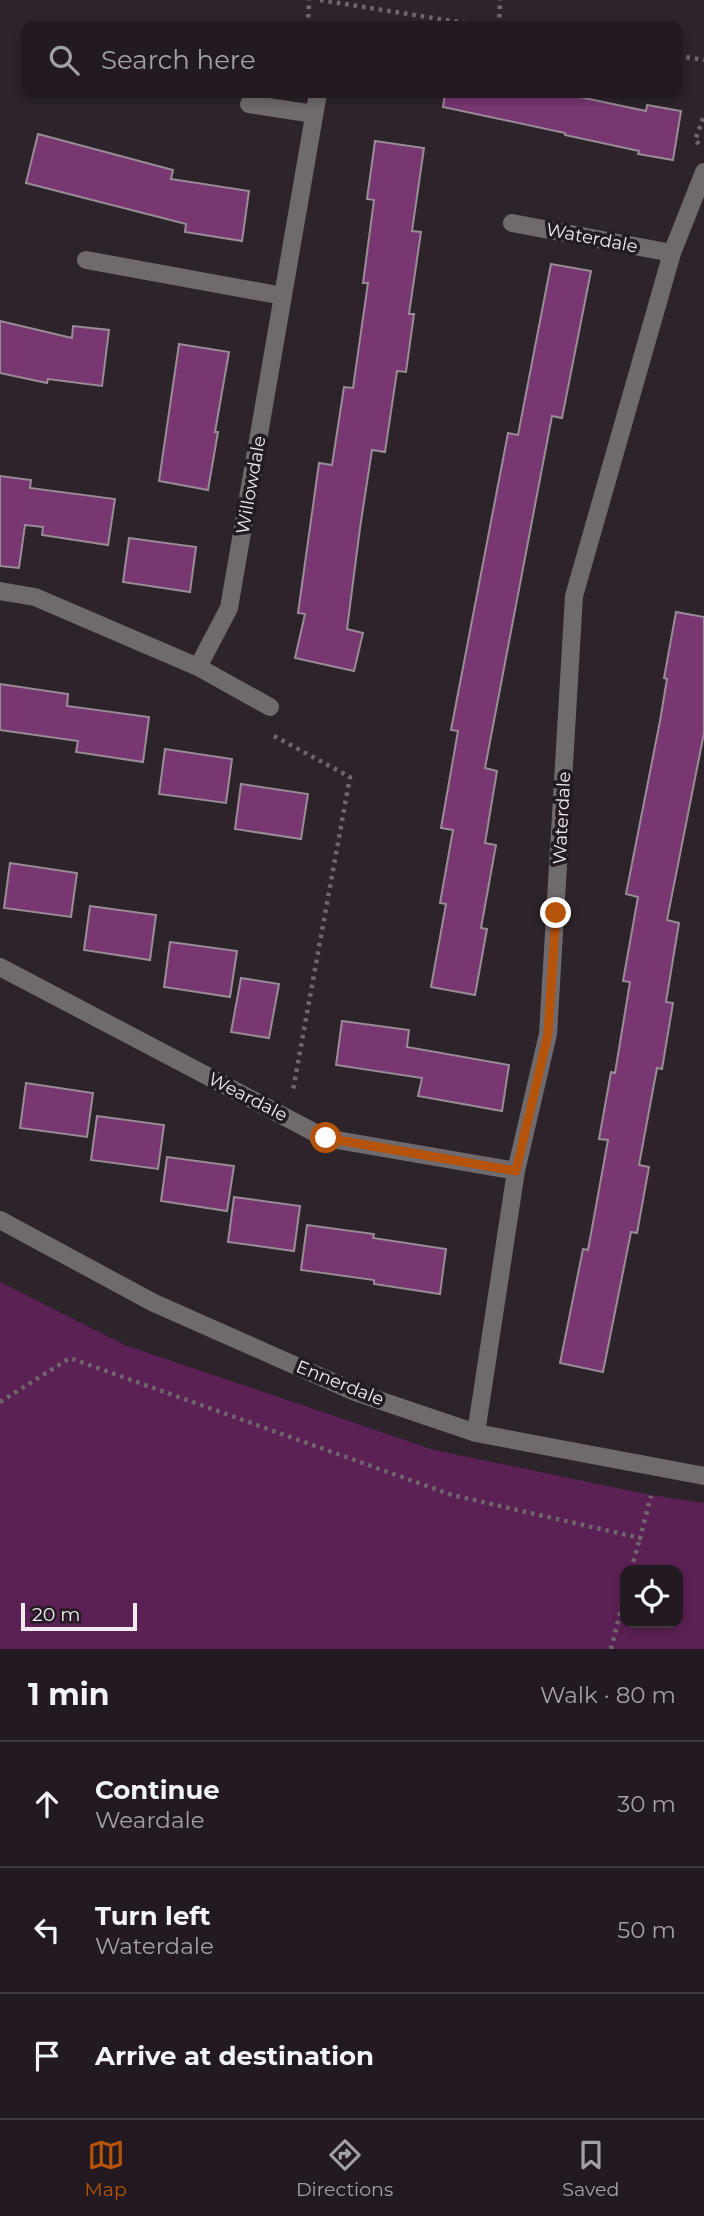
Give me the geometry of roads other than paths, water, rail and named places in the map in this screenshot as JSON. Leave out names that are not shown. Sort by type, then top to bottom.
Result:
[{"type":"street","name":"Willowdale","points":[[198,667],[229,608],[317,98]]},
{"type":"street","points":[[249,104],[314,114]]},
{"type":"street","name":"Waterdale","points":[[476,1433],[516,1171],[548,1034],[574,596],[672,253],[704,172]]},
{"type":"street","name":"Waterdale","points":[[512,223],[672,253]]},
{"type":"street","points":[[86,260],[284,296]]},
{"type":"street","points":[[0,590],[35,597],[198,667],[270,707]]},
{"type":"street","name":"Weardale","points":[[0,967],[326,1138],[516,1171]]},
{"type":"street","name":"Ennerdale","points":[[0,1220],[154,1303],[355,1392],[476,1433],[704,1476]]}]
